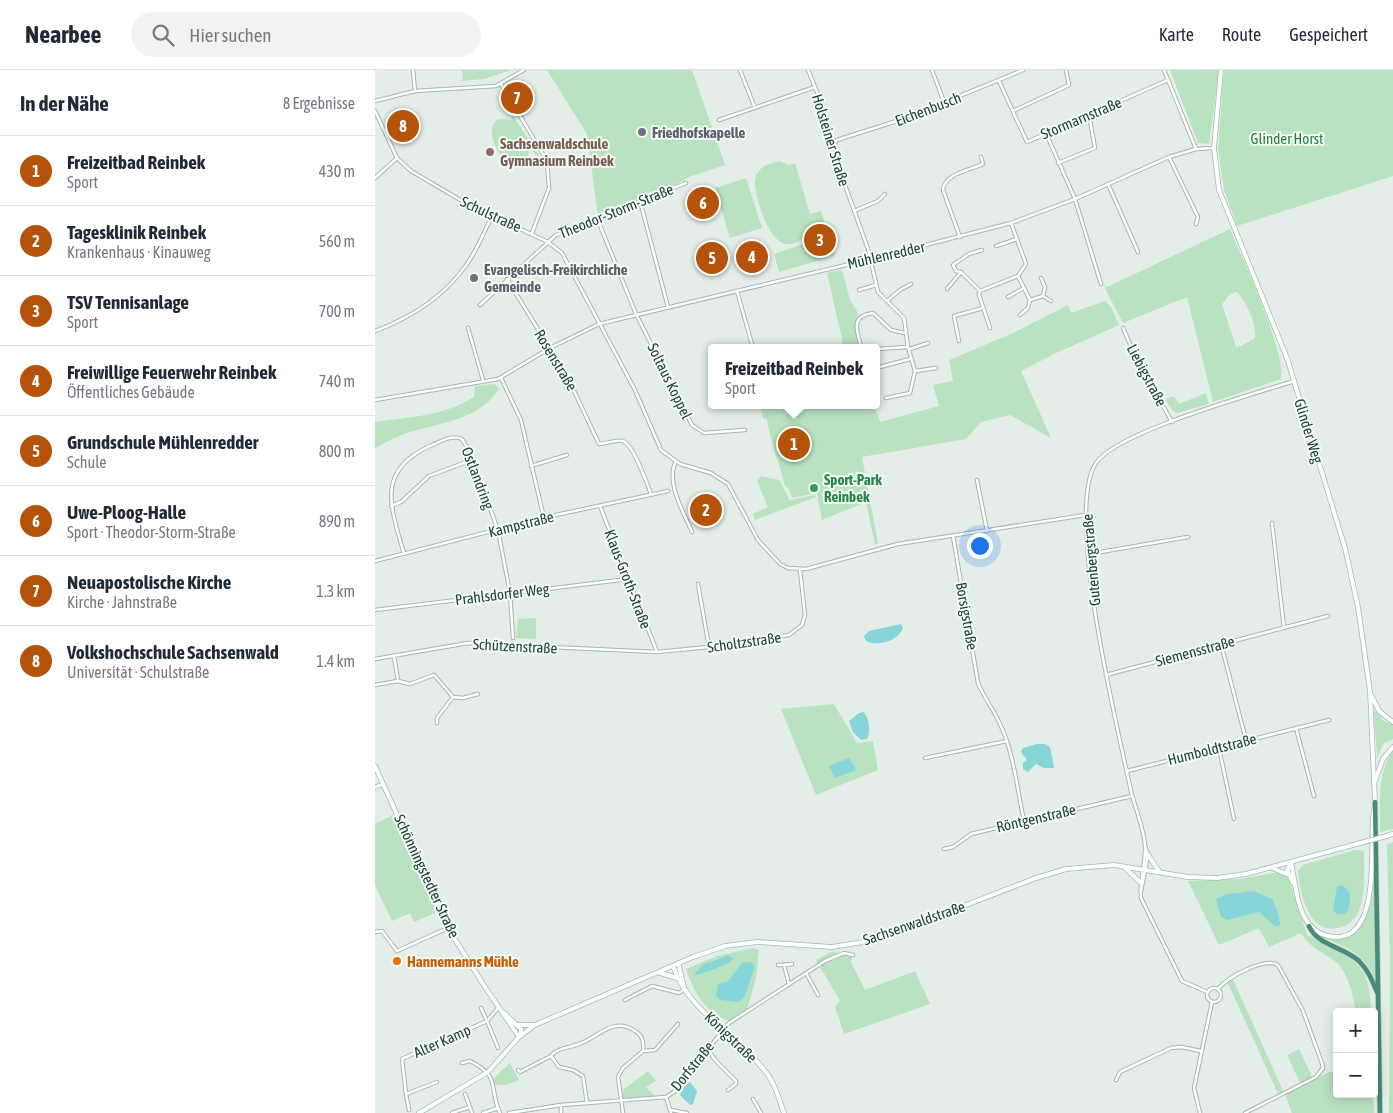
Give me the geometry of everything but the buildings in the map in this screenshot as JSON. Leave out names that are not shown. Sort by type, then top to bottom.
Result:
[{"type":"highway","points":[[1375,802],[1380,1113]]},
{"type":"highway","points":[[1309,926],[1320,939],[1360,962],[1369,972],[1378,995]]},
{"type":"main road","name":"Glinder Weg","points":[[1221,70],[1214,148],[1219,190],[1278,333],[1345,548],[1358,607],[1370,691],[1375,802],[1372,820],[1371,888],[1368,906],[1362,920],[1355,929],[1336,937],[1320,934],[1309,926]]},
{"type":"main road","points":[[1370,691],[1379,711],[1393,722]]},
{"type":"main road","points":[[1375,783],[1383,759],[1393,747]]},
{"type":"main road","name":"Schönningstedter Straße","points":[[375,766],[448,928],[520,1037]]},
{"type":"main road","name":"Sachsenwaldstraße","points":[[419,1113],[488,1072],[520,1037],[535,1025],[703,953],[745,943],[785,943],[832,947],[863,942],[894,934],[1066,868],[1122,866],[1188,877],[1217,878],[1291,863],[1393,834]]},
{"type":"main road","points":[[1148,855],[1150,862],[1161,873]]},
{"type":"main road","points":[[1291,863],[1287,867],[1289,875],[1309,926]]},
{"type":"main road","points":[[1291,863],[1296,890]]},
{"type":"main road","points":[[1122,866],[1140,882]]},
{"type":"main road","points":[[1270,868],[1283,871],[1289,875]]},
{"type":"main road","points":[[678,963],[685,989]]},
{"type":"main road","name":"Königstraße","points":[[673,966],[678,979],[685,989],[767,1073],[784,1113]]},
{"type":"main road","points":[[657,972],[669,974],[678,979]]},
{"type":"main road","points":[[499,1007],[522,1031],[520,1037]]},
{"type":"main road","points":[[516,1024],[535,1025]]},
{"type":"street","points":[[413,70],[415,91]]},
{"type":"street","points":[[375,101],[415,91],[490,87],[501,84],[524,70]]},
{"type":"street","points":[[740,70],[755,108]]},
{"type":"street","name":"Holsteiner Straße","points":[[808,70],[871,259],[878,292],[904,318],[905,333],[915,372]]},
{"type":"street","points":[[931,70],[944,102]]},
{"type":"street","name":"Eichenbusch","points":[[833,145],[837,140],[882,126],[1023,70]]},
{"type":"street","points":[[1013,111],[1069,85],[1066,70]]},
{"type":"street","points":[[1164,70],[1196,149]]},
{"type":"street","name":"Stormarnstraße","points":[[999,81],[1027,142],[1168,80]]},
{"type":"street","points":[[501,84],[547,161],[549,188],[532,234]]},
{"type":"street","points":[[719,120],[815,87]]},
{"type":"street","name":"Schulstraße","points":[[375,111],[397,158],[416,175],[492,216],[548,242],[566,258],[635,390],[655,440],[661,450],[676,461]]},
{"type":"street","points":[[1058,163],[1095,148],[1089,114]]},
{"type":"street","points":[[1045,133],[1075,199],[1101,284]]},
{"type":"street","name":"Mühlenredder","points":[[501,378],[550,348],[599,324],[960,237],[1011,222],[1075,199],[1169,157],[1196,149],[1214,148]]},
{"type":"street","points":[[960,237],[943,190],[943,185],[947,179],[983,164],[981,157]]},
{"type":"street","points":[[1169,157],[1198,217],[1196,224]]},
{"type":"street","points":[[375,178],[397,158]]},
{"type":"street","name":"Theodor-Storm-Straße","points":[[480,305],[558,234],[686,183]]},
{"type":"street","points":[[1108,184],[1138,252]]},
{"type":"street","points":[[854,211],[878,201],[885,194]]},
{"type":"street","points":[[640,200],[668,307]]},
{"type":"street","points":[[375,332],[418,310],[455,279],[467,264],[492,216]]},
{"type":"street","name":"Soltaus Koppel","points":[[597,218],[636,314],[695,429],[705,433],[745,430]]},
{"type":"street","points":[[980,291],[1018,276],[1026,264],[1011,222]]},
{"type":"street","points":[[996,246],[1017,239]]},
{"type":"street","points":[[982,250],[969,254],[953,265],[956,271],[961,272],[980,291],[979,295],[990,328]]},
{"type":"street","points":[[947,289],[961,272]]},
{"type":"street","points":[[1018,276],[1030,300],[1028,308],[1020,316]]},
{"type":"street","points":[[1041,278],[1045,287],[1043,296]]},
{"type":"street","name":"Rosenstraße","points":[[507,279],[550,348],[586,412],[599,444],[621,441],[627,444],[642,471],[651,494]]},
{"type":"street","points":[[887,301],[911,284]]},
{"type":"street","points":[[859,290],[877,285]]},
{"type":"street","points":[[1008,297],[1024,288]]},
{"type":"street","points":[[737,291],[752,344]]},
{"type":"street","points":[[1030,300],[1043,296],[1051,301]]},
{"type":"street","points":[[959,341],[954,316],[983,308]]},
{"type":"street","points":[[861,344],[857,320],[862,315],[873,313],[891,330],[905,333]]},
{"type":"street","points":[[468,328],[483,380]]},
{"type":"street","name":"Liebigstraße","points":[[1123,328],[1136,358],[1172,422]]},
{"type":"street","points":[[880,349],[909,348],[928,343]]},
{"type":"street","points":[[880,367],[911,359]]},
{"type":"street","points":[[885,398],[910,393],[915,372],[936,368]]},
{"type":"street","points":[[375,400],[501,378],[518,412],[543,514],[542,518]]},
{"type":"street","name":"Gutenbergstraße","points":[[1144,869],[1145,847],[1106,675],[1094,604],[1085,514],[1092,473],[1095,464],[1103,455],[1141,434],[1293,380]]},
{"type":"street","name":"Ostlandring","points":[[404,554],[391,506],[390,486],[395,474],[406,461],[420,451],[457,437],[465,443],[498,530],[510,593],[513,638]]},
{"type":"street","points":[[531,466],[567,455]]},
{"type":"street","points":[[391,506],[401,502],[429,476],[472,460]]},
{"type":"street","points":[[692,532],[676,499],[673,472],[676,461],[711,472],[728,484],[758,540],[771,556],[780,564],[799,570],[877,548],[1085,514]]},
{"type":"street","points":[[977,480],[987,531]]},
{"type":"street","name":"Kampstraße","points":[[375,561],[542,518],[668,491]]},
{"type":"street","name":"Klaus-Groth-Straße","points":[[600,506],[657,652]]},
{"type":"street","points":[[1272,522],[1283,628]]},
{"type":"street","name":"Borsigstraße","points":[[953,536],[978,684],[984,699],[1000,723],[1007,741],[1024,821]]},
{"type":"street","points":[[1089,554],[1188,537]]},
{"type":"street","name":"Scholtzstraße","points":[[657,652],[775,638],[795,632],[802,625],[805,615],[799,570]]},
{"type":"street","name":"Prahlsdorfer Weg","points":[[375,610],[628,579]]},
{"type":"street","points":[[698,584],[709,647]]},
{"type":"street","name":"Siemensstraße","points":[[1106,675],[1328,616]]},
{"type":"street","name":"Schützenstraße","points":[[375,659],[468,643],[657,652]]},
{"type":"street","points":[[1221,644],[1246,740]]},
{"type":"street","points":[[394,657],[399,681]]},
{"type":"street","points":[[375,686],[399,681],[410,684],[434,675],[453,697],[463,698],[478,694]]},
{"type":"street","points":[[437,723],[437,718],[453,697]]},
{"type":"street","name":"Humboldtstraße","points":[[1127,771],[1329,720]]},
{"type":"street","points":[[1296,728],[1314,796]]},
{"type":"street","points":[[925,758],[1007,741]]},
{"type":"street","points":[[1219,748],[1234,819]]},
{"type":"street","points":[[375,787],[384,784]]},
{"type":"street","name":"Röntgenstraße","points":[[944,849],[953,847],[971,834],[1132,796]]},
{"type":"street","points":[[1145,847],[1148,855],[1140,882],[1141,898],[1176,972],[1187,985],[1207,992]]},
{"type":"street","points":[[1141,891],[1144,869]]},
{"type":"street","points":[[375,932],[382,931],[386,934],[397,951],[448,928]]},
{"type":"street","name":"Dorfstraße","points":[[509,1113],[561,1106],[666,1097],[674,1092],[723,1029],[825,960],[844,953],[853,955]]},
{"type":"street","points":[[1207,992],[1212,988],[1218,989],[1235,976],[1263,963],[1273,962],[1279,965],[1303,1011],[1323,1063],[1323,1068],[1316,1078],[1245,1113]]},
{"type":"street","points":[[778,965],[792,964]]},
{"type":"street","points":[[784,965],[789,984]]},
{"type":"street","points":[[806,973],[819,996]]},
{"type":"street","points":[[625,1000],[652,986],[679,993],[685,989]]},
{"type":"street","points":[[1212,1002],[1220,998],[1218,989]]},
{"type":"street","points":[[1207,992],[1207,998],[1212,1002]]},
{"type":"street","points":[[1200,1113],[1194,1088],[1212,1002]]},
{"type":"street","points":[[487,1021],[499,1007]]},
{"type":"street","points":[[481,1008],[498,1048]]},
{"type":"street","name":"Alter Kamp","points":[[409,1110],[402,1059],[487,1021]]},
{"type":"street","points":[[518,1070],[520,1072],[551,1056],[557,1050],[579,1044],[607,1028],[621,1024],[641,1036],[643,1051]]},
{"type":"street","points":[[623,1113],[618,1077],[623,1068],[643,1051],[655,1050],[679,1024]]},
{"type":"street","points":[[1116,1080],[1120,1072],[1171,1048],[1181,1047],[1201,1051]]},
{"type":"street","points":[[707,1048],[715,1060],[736,1081],[736,1084],[728,1090]]},
{"type":"street","points":[[551,1056],[559,1067],[573,1070],[583,1076],[587,1104]]},
{"type":"street","points":[[462,1062],[469,1061],[488,1072],[494,1085],[500,1113]]},
{"type":"street","points":[[406,1094],[437,1082]]},
{"type":"street","points":[[465,1094],[472,1113]]},
{"type":"street","points":[[666,1097],[671,1112],[687,1113]]},
{"type":"street","points":[[753,1099],[761,1113]]},
{"type":"street","points":[[561,1106],[561,1113]]},
{"type":"street","points":[[452,1113],[470,1107]]},
{"type":"street","points":[[483,1113],[498,1108]]},
{"type":"green space","points":[[462,70],[511,70],[484,79],[460,81],[463,79]]},
{"type":"green space","points":[[547,70],[692,70],[725,165],[686,178],[598,216],[587,134]]},
{"type":"green space","points":[[1170,70],[1219,70],[1209,144],[1198,143]]},
{"type":"green space","name":"Glinder Horst","points":[[1224,70],[1393,70],[1393,176],[1237,226],[1224,190],[1218,148]]},
{"type":"green space","points":[[513,116],[540,157],[538,159],[530,147],[528,156],[520,163],[511,163],[503,158],[497,150],[493,140],[492,130],[494,123],[501,119],[512,121],[511,117]]},
{"type":"green space","points":[[779,161],[789,165],[795,163],[810,214],[821,211],[835,256],[779,272],[774,254],[810,242],[808,235],[816,232],[815,229],[799,241],[786,244],[774,236],[769,228],[757,198],[755,179],[760,169],[764,166]]},
{"type":"green space","points":[[746,178],[762,228],[730,238],[715,188]]},
{"type":"green space","points":[[1230,229],[1270,328],[1281,366],[1281,379],[1213,402],[1187,297],[1123,323],[1105,288]],"holes":[[[1237,292],[1253,320],[1255,338],[1236,347],[1222,304],[1230,294]]]},
{"type":"green space","points":[[842,270],[850,300],[858,313],[855,327],[860,344],[840,344],[843,343],[827,273]]},
{"type":"green space","points":[[1105,301],[1111,307],[1119,325],[1021,371],[1051,438],[1010,415],[981,422],[966,439],[862,457],[878,543],[875,545],[866,502],[822,520],[817,493],[792,498],[789,489],[785,486],[770,436],[767,419],[763,418],[762,409],[875,409],[880,422],[939,406],[933,385],[953,381],[949,360],[1011,334],[1068,305],[1071,313]]},
{"type":"green space","points":[[495,384],[499,389],[491,399],[481,408],[470,414],[394,438],[375,448],[375,422],[439,412],[474,397],[475,386]]},
{"type":"green space","points":[[1206,393],[1209,404],[1177,413],[1173,411],[1165,399],[1174,396],[1179,404]]},
{"type":"green space","points":[[761,476],[779,480],[790,500],[814,495],[816,497],[755,520],[753,514],[768,507],[757,481]]},
{"type":"green space","points":[[536,618],[536,639],[516,638],[518,619]]},
{"type":"green space","points":[[834,704],[857,743],[873,741],[878,770],[816,795],[781,709]]},
{"type":"green space","points":[[1374,710],[1383,720],[1393,725],[1393,739],[1384,743],[1377,757]]},
{"type":"green space","points":[[1393,751],[1393,829],[1380,832],[1380,790],[1384,769]]},
{"type":"green space","points":[[393,815],[437,912],[414,922],[410,913],[392,921],[375,885],[375,824]]},
{"type":"green space","points":[[1393,842],[1393,1113],[1389,1113],[1390,962],[1387,844]]},
{"type":"green space","points":[[1355,850],[1364,851],[1364,882],[1361,906],[1358,913],[1354,919],[1344,926],[1327,928],[1319,925],[1307,910],[1298,871],[1303,865]]},
{"type":"green space","points":[[1279,872],[1286,874],[1307,935],[1340,952],[1357,964],[1362,970],[1369,987],[1371,1008],[1355,1008],[1350,985],[1340,966],[1312,946],[1301,933],[1269,947],[1259,928],[1219,945],[1188,881],[1239,879]],"holes":[[[1254,891],[1272,899],[1269,920],[1259,912],[1228,920],[1227,894]]]},
{"type":"green space","points":[[1375,877],[1376,980],[1359,956],[1346,947],[1319,935],[1346,936],[1355,931],[1367,914]]},
{"type":"green space","points":[[753,948],[759,950],[756,978],[747,1009],[729,1021],[721,1018],[707,1007],[692,985],[686,969],[717,956]],"holes":[[[742,963],[755,967],[751,976],[727,982]]]},
{"type":"green space","points":[[831,952],[853,955],[851,962],[865,990],[915,971],[930,1004],[844,1034],[835,1007],[840,1001],[816,960]]},
{"type":"green space","points":[[1232,977],[1284,1093],[1301,1085],[1287,1055],[1299,1049],[1313,1079],[1332,1071],[1333,1098],[1373,1098],[1374,1113],[1292,1113],[1285,1094],[1279,1096],[1227,981]]},
{"type":"green space","points":[[510,1063],[519,1080],[505,1085],[494,1085],[492,1080]]},
{"type":"green space","points":[[648,1071],[656,1081],[646,1087],[656,1097],[623,1098],[623,1090]]},
{"type":"water","points":[[901,624],[903,628],[900,633],[887,642],[871,643],[866,641],[864,636],[869,631]]},
{"type":"water","points":[[864,712],[868,722],[869,733],[867,739],[861,740],[853,732],[849,721],[859,713]]},
{"type":"water","points":[[1045,744],[1050,747],[1054,768],[1044,768],[1036,764],[1028,772],[1023,769],[1023,763],[1027,760],[1021,752],[1023,748]]},
{"type":"water","points":[[849,758],[856,770],[835,778],[829,766]]},
{"type":"water","points":[[1340,885],[1348,890],[1350,897],[1346,914],[1338,914],[1333,911],[1337,887]]},
{"type":"water","points":[[1254,891],[1272,899],[1278,912],[1280,925],[1276,927],[1259,912],[1228,920],[1221,917],[1216,899],[1227,894]]},
{"type":"water","points":[[729,955],[733,959],[727,964],[694,975],[703,965]]},
{"type":"water","points":[[752,962],[755,967],[744,998],[738,1002],[720,1000],[716,996],[718,984],[727,982],[742,963]]},
{"type":"water","points":[[690,1082],[697,1091],[693,1104],[690,1105],[680,1095],[684,1086]]},
{"type":"place","name":"Neuapostolische Kirche","points":[[517,98]]},
{"type":"place","name":"Volkshochschule Sachsenwald","points":[[403,126]]},
{"type":"place","name":"Friedhofskapelle","points":[[642,132]]},
{"type":"place","name":"Sachsenwaldschule Gymnasium Reinbek","points":[[490,152]]},
{"type":"place","name":"Uwe-Ploog-Halle","points":[[703,203]]},
{"type":"place","name":"TSV Tennisanlage","points":[[820,240]]},
{"type":"place","name":"Freiwillige Feuerwehr Reinbek","points":[[752,257]]},
{"type":"place","name":"Grundschule Mühlenredder","points":[[712,258]]},
{"type":"place","name":"Evangelisch-Freikirchliche Gemeinde","points":[[474,278]]},
{"type":"place","name":"Freizeitbad Reinbek","points":[[794,444]]},
{"type":"place","name":"Sport-Park Reinbek","points":[[814,488]]},
{"type":"place","name":"Tagesklinik Reinbek","points":[[706,510]]},
{"type":"place","name":"Hannemanns Mühle","points":[[397,961]]}]
